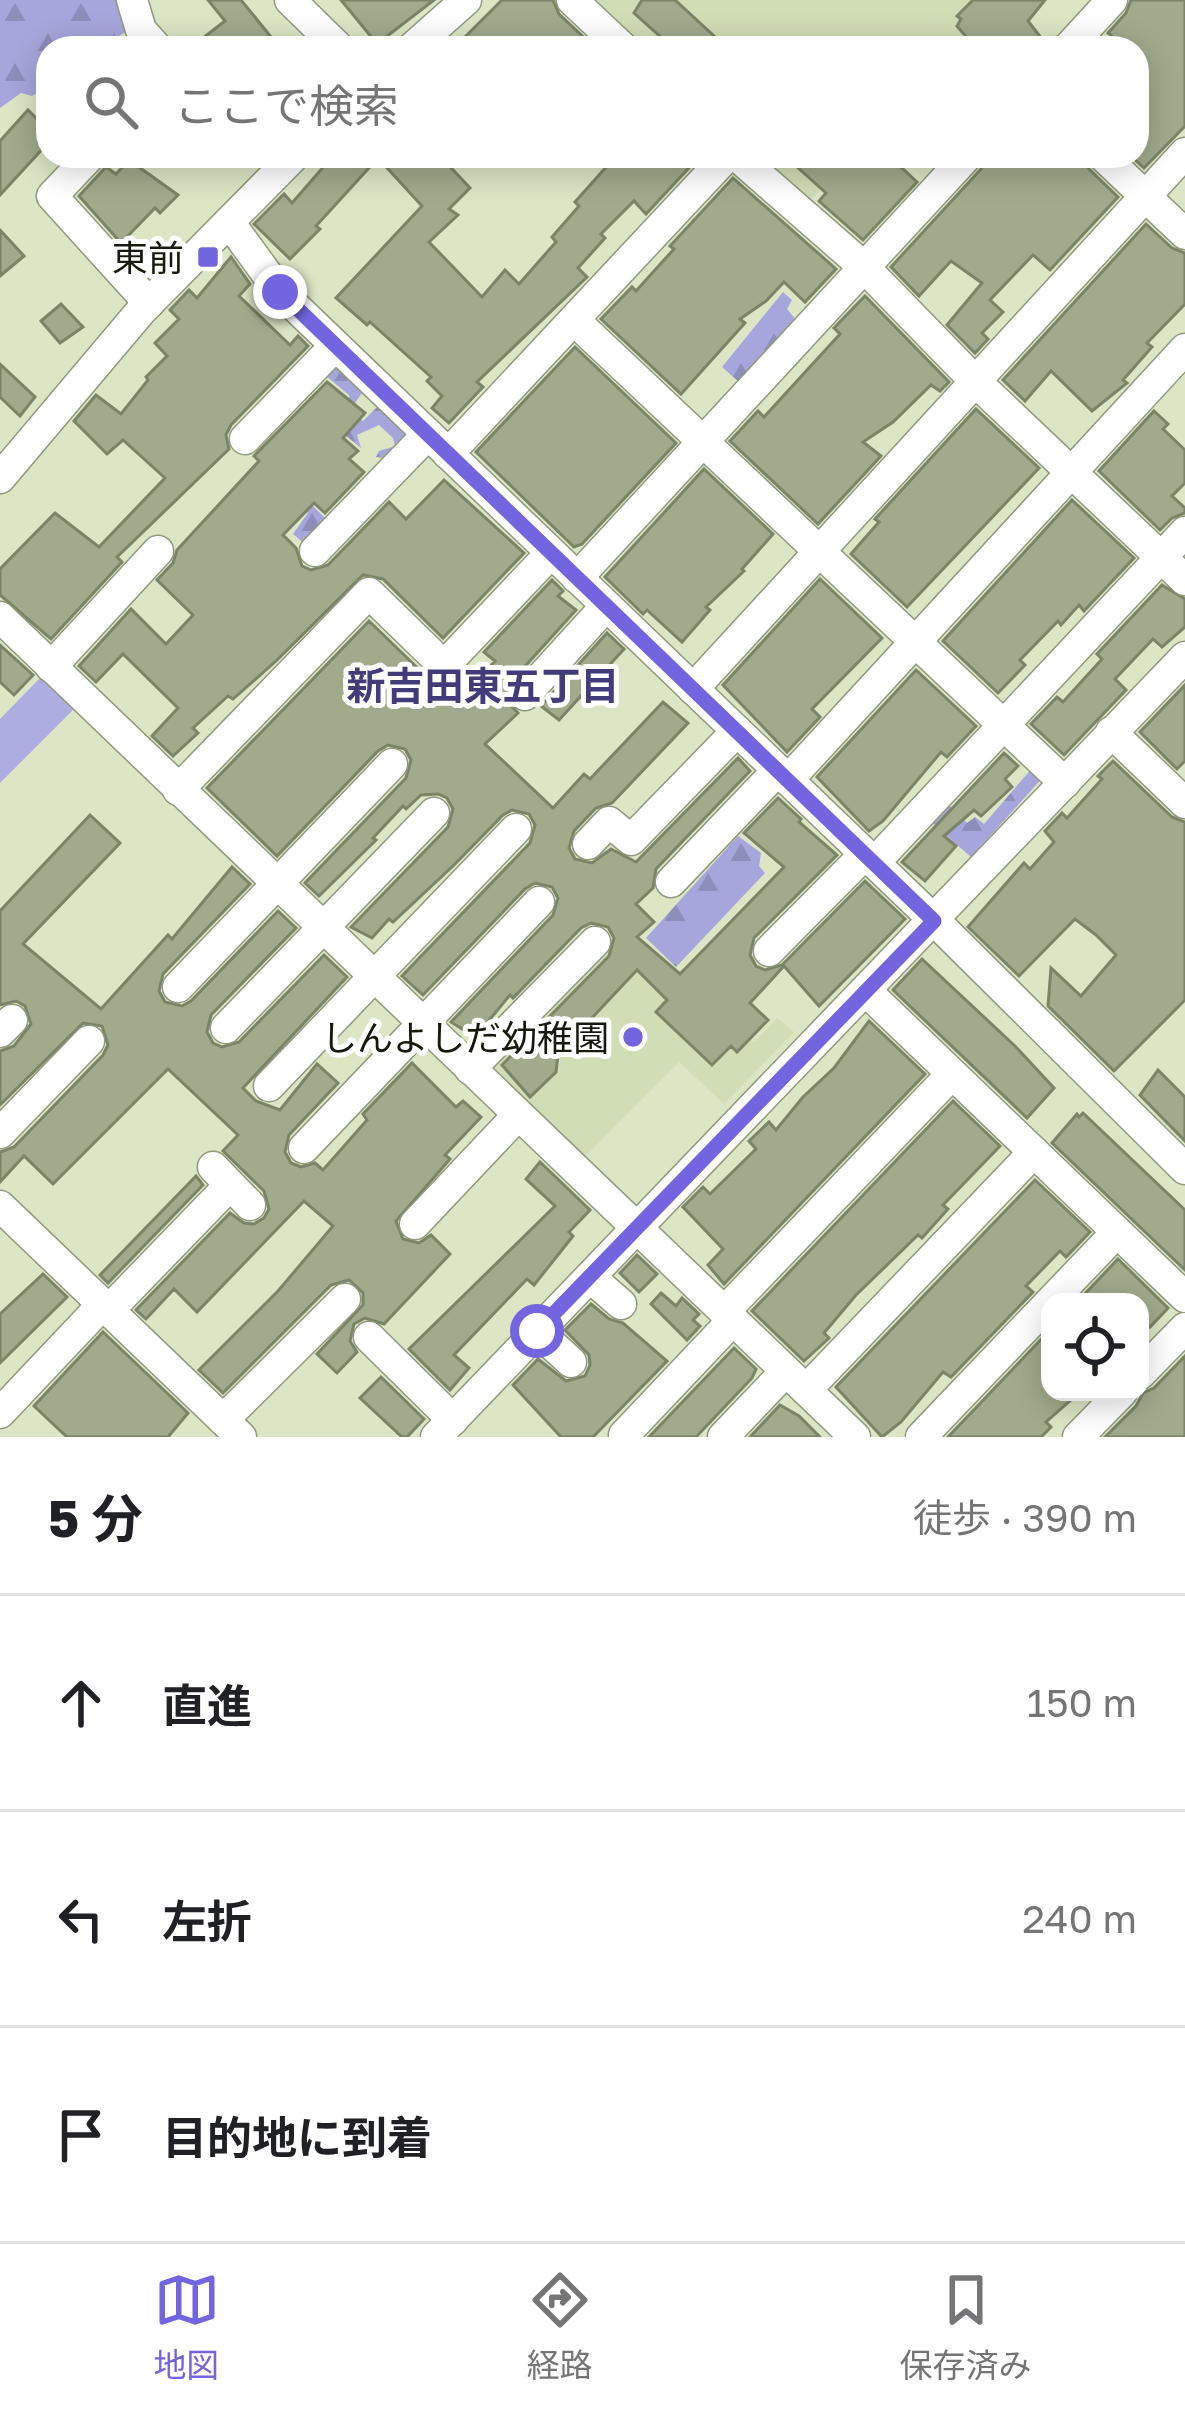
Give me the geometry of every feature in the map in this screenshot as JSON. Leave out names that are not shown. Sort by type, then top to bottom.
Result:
[{"type":"street","points":[[131,0],[146,36]]},
{"type":"street","points":[[290,0],[327,36]]},
{"type":"street","points":[[426,36],[466,0]]},
{"type":"street","points":[[572,0],[610,36]]},
{"type":"street","points":[[1079,36],[1112,0]]},
{"type":"street","points":[[692,689],[1185,153]]},
{"type":"street","points":[[79,168],[52,196],[149,303]]},
{"type":"street","points":[[0,478],[149,303],[229,222],[261,168]]},
{"type":"street","points":[[314,551],[574,320],[716,168]]},
{"type":"street","points":[[751,168],[864,267],[975,381],[1185,580]]},
{"type":"street","points":[[578,578],[956,168]]},
{"type":"street","points":[[1115,168],[1185,234]]},
{"type":"street","points":[[229,222],[280,292],[1185,1169]]},
{"type":"street","points":[[574,320],[1065,783]]},
{"type":"street","points":[[244,439],[335,346]]},
{"type":"street","points":[[671,882],[915,642],[1185,349]]},
{"type":"street","points":[[769,951],[1003,725],[1185,532]]},
{"type":"street","points":[[52,667],[158,551]]},
{"type":"street","points":[[178,790],[368,593],[444,666],[551,553]]},
{"type":"street","points":[[525,695],[606,605]]},
{"type":"street","points":[[0,617],[855,1437]]},
{"type":"street","points":[[369,1337],[444,1428],[1185,657]]},
{"type":"street","points":[[588,844],[609,822],[631,840],[737,731]]},
{"type":"street","points":[[1111,732],[1182,793]]},
{"type":"street","points":[[178,987],[392,764]]},
{"type":"street","points":[[226,1028],[434,813]]},
{"type":"street","points":[[268,1086],[516,829]]},
{"type":"street","points":[[304,1148],[539,902]]},
{"type":"street","points":[[470,1069],[595,942]]},
{"type":"street","points":[[866,991],[1185,1297]]},
{"type":"street","points":[[0,1133],[89,1041]]},
{"type":"street","points":[[624,1435],[952,1074]]},
{"type":"street","points":[[415,1224],[518,1115]]},
{"type":"street","points":[[723,1437],[796,1380],[1034,1152]]},
{"type":"street","points":[[0,1413],[231,1186]]},
{"type":"street","points":[[0,1206],[221,1427],[344,1299]]},
{"type":"street","points":[[921,1437],[1117,1232]]},
{"type":"street","points":[[590,1277],[621,1304]]},
{"type":"street","points":[[1149,1364],[1185,1328]]},
{"type":"street","points":[[537,1331],[572,1361]]},
{"type":"street","points":[[1078,1437],[1113,1401]]},
{"type":"shaded area","points":[[581,0],[997,0],[963,36],[619,36]]},
{"type":"shaded area","points":[[759,168],[841,168],[803,209]]},
{"type":"shaded area","points":[[42,676],[74,709],[0,783],[0,719]]},
{"type":"shaded area","name":"しんよしだ幼稚園","points":[[626,925],[754,1042],[777,1018],[794,1032],[724,1104],[679,1062],[584,1158],[489,1065]]},
{"type":"green space","points":[[0,0],[118,0],[128,30],[119,36],[36,36],[36,94],[21,93],[0,108]]},
{"type":"green space","points":[[783,292],[792,300],[787,309],[796,320],[740,383],[722,367]]},
{"type":"green space","points":[[335,367],[362,393],[350,410],[363,421],[377,407],[411,437],[390,459],[376,457],[379,451],[395,446],[379,425],[357,435],[361,448],[345,435],[296,489],[326,519],[308,547],[293,534],[308,513],[291,493],[321,429],[350,396],[325,375]]},
{"type":"green space","points":[[1033,767],[1045,775],[971,857],[930,821],[945,801],[967,823],[975,817],[984,824]]},
{"type":"green space","points":[[738,836],[761,853],[759,866],[765,873],[676,967],[646,938]]},
{"type":"building","points":[[208,0],[241,0],[270,36],[206,36],[225,21]]},
{"type":"building","points":[[341,0],[434,0],[387,36],[370,36]]},
{"type":"building","points":[[502,0],[553,0],[559,14],[582,36],[466,36]]},
{"type":"building","points":[[642,0],[675,0],[714,36],[660,36],[634,13]]},
{"type":"building","points":[[973,0],[1045,0],[1028,21],[1040,36],[965,36],[957,26],[961,19],[957,16]]},
{"type":"building","points":[[1131,0],[1185,0],[1185,126],[1149,163],[1149,36],[1108,33]]},
{"type":"building","points":[[28,110],[36,118],[36,156],[0,195],[0,141]]},
{"type":"building","points":[[105,168],[116,174],[122,168],[140,168],[178,195],[160,213],[155,208],[121,243],[79,196]]},
{"type":"building","points":[[323,168],[369,168],[290,259],[254,224],[284,194],[292,203]]},
{"type":"building","points":[[387,168],[451,168],[470,188],[449,209],[458,215],[429,242],[482,297],[505,270],[519,284],[556,242],[552,237],[579,206],[575,202],[605,168],[689,168],[646,214],[634,201],[601,234],[605,238],[578,268],[587,277],[477,382],[483,387],[449,423],[432,408],[442,396],[427,381],[431,377],[336,298],[422,206]]},
{"type":"building","points":[[798,168],[902,168],[917,182],[863,240],[819,201],[826,193]]},
{"type":"building","points":[[1089,168],[1118,197],[1050,270],[1033,255],[990,300],[1003,312],[982,333],[988,339],[975,353],[947,325],[982,283],[951,261],[919,296],[891,267],[981,169]]},
{"type":"building","points":[[733,178],[836,269],[805,302],[784,282],[740,319],[745,323],[681,394],[601,319],[632,287],[636,291]]},
{"type":"building","points":[[1146,224],[1172,248],[1185,253],[1185,304],[1147,343],[1152,347],[1123,380],[1127,383],[1092,411],[1051,371],[1025,401],[1003,380]]},
{"type":"building","points":[[0,230],[24,256],[0,276]]},
{"type":"building","points":[[231,257],[250,284],[239,296],[290,345],[298,336],[308,346],[231,425],[226,435],[229,449],[117,557],[122,562],[51,639],[0,595],[0,569],[55,513],[99,547],[165,478],[123,440],[107,454],[74,421],[96,395],[121,414],[167,356],[155,343],[179,319],[170,310],[189,290],[197,298]]},
{"type":"building","points":[[865,296],[949,382],[940,391],[931,385],[893,422],[863,442],[881,456],[818,524],[730,441],[758,411],[764,417],[840,334],[834,328]]},
{"type":"building","points":[[61,304],[83,327],[60,343],[41,321]]},
{"type":"building","points":[[575,347],[676,443],[582,544],[574,547],[476,452]]},
{"type":"building","points":[[0,364],[35,397],[20,416],[0,397]]},
{"type":"building","points":[[327,382],[365,413],[343,438],[358,451],[349,459],[364,472],[325,513],[314,503],[283,535],[296,548],[302,566],[311,570],[328,565],[389,502],[406,519],[444,480],[524,553],[443,638],[383,579],[363,575],[276,661],[193,728],[198,733],[173,756],[152,736],[178,708],[123,654],[96,682],[79,666],[131,609],[166,644],[193,615],[157,580],[173,563],[177,550],[259,461],[254,456]]},
{"type":"building","points":[[976,409],[1039,468],[907,607],[851,554],[879,522],[875,519]]},
{"type":"building","points":[[1154,411],[1168,424],[1163,429],[1185,450],[1185,483],[1172,496],[1185,513],[1160,530],[1099,471]]},
{"type":"building","points":[[704,469],[773,534],[744,571],[706,607],[710,610],[682,642],[647,610],[643,614],[605,577]]},
{"type":"building","points":[[1072,500],[1134,558],[1084,611],[1079,605],[1061,625],[1058,621],[1020,660],[1025,665],[998,693],[943,641]]},
{"type":"building","points":[[820,579],[882,638],[812,709],[820,717],[787,752],[723,685]]},
{"type":"building","points":[[552,580],[563,591],[558,596],[576,610],[510,683],[506,700],[518,713],[485,744],[553,808],[584,774],[590,779],[663,702],[688,723],[612,803],[596,808],[574,831],[569,848],[575,859],[592,863],[611,849],[636,862],[738,758],[750,771],[656,869],[653,888],[636,904],[654,922],[637,937],[680,974],[784,867],[744,833],[778,798],[837,855],[754,938],[750,955],[756,966],[765,970],[782,965],[865,881],[905,919],[819,1006],[784,966],[750,1003],[768,1020],[737,1052],[731,1046],[712,1065],[656,1012],[667,1000],[637,970],[558,1054],[556,1072],[530,1097],[502,1065],[609,956],[614,938],[608,927],[591,923],[581,928],[513,998],[510,995],[481,1030],[467,1032],[451,1022],[553,915],[558,898],[552,887],[535,883],[525,889],[423,995],[402,976],[530,843],[535,825],[529,814],[512,810],[503,815],[372,938],[351,927],[448,827],[453,809],[447,798],[421,795],[406,809],[403,806],[319,896],[305,883],[406,778],[411,760],[405,749],[388,745],[378,751],[277,856],[207,788],[369,621],[430,680],[446,685],[460,699],[495,661],[484,652]]},
{"type":"building","points":[[1162,585],[1185,599],[1185,627],[1162,647],[1153,639],[1115,679],[1126,690],[1064,755],[1031,724],[1057,697],[1063,702],[1102,659],[1097,654]]},
{"type":"building","points":[[607,633],[624,649],[559,720],[541,706]]},
{"type":"building","points":[[0,645],[33,675],[14,695],[0,682]]},
{"type":"building","points":[[916,670],[976,726],[947,757],[941,752],[883,821],[869,831],[817,777]]},
{"type":"building","points":[[1185,685],[1185,761],[1177,769],[1140,732]]},
{"type":"building","points":[[1004,753],[1018,766],[1005,779],[1012,787],[981,816],[974,810],[944,836],[956,846],[925,881],[902,862]]},
{"type":"building","points":[[1113,761],[1172,817],[1185,822],[1185,1000],[1114,1071],[1048,1006],[1051,968],[1081,996],[1116,955],[1096,935],[1075,919],[1019,976],[968,927],[1024,863],[1030,869],[1054,842],[1045,831],[1062,813],[1067,818]]},
{"type":"building","points":[[90,815],[120,843],[23,944],[101,1009],[168,935],[172,939],[232,867],[250,884],[163,974],[159,991],[165,1002],[182,1006],[191,1001],[278,911],[296,928],[211,1015],[207,1032],[213,1043],[222,1047],[239,1042],[324,955],[347,977],[243,1088],[256,1101],[280,1110],[317,1064],[338,1083],[289,1135],[285,1152],[291,1163],[301,1167],[315,1163],[323,1170],[367,1120],[363,1114],[412,1063],[456,1107],[463,1101],[481,1117],[445,1155],[450,1159],[396,1221],[403,1239],[419,1243],[431,1235],[450,1254],[384,1324],[365,1318],[354,1324],[350,1341],[357,1352],[337,1373],[317,1354],[363,1305],[363,1293],[349,1280],[331,1285],[223,1393],[199,1370],[278,1291],[333,1226],[304,1201],[197,1312],[174,1289],[146,1319],[136,1310],[230,1213],[254,1224],[269,1209],[264,1191],[223,1151],[238,1135],[168,1069],[53,1184],[24,1156],[0,1182],[0,1152],[14,1147],[108,1045],[102,1026],[83,1023],[0,1105],[0,1051],[14,1046],[31,1024],[25,1006],[16,1001],[0,1005],[0,911]]},
{"type":"building","points":[[922,959],[1054,1088],[1027,1118],[893,990]]},
{"type":"building","points":[[869,1021],[925,1074],[724,1284],[708,1265],[723,1249],[683,1207],[703,1187],[710,1194],[756,1149],[749,1141],[769,1122],[776,1130],[834,1068]]},
{"type":"building","points":[[1158,1070],[1185,1097],[1185,1141],[1140,1095]]},
{"type":"building","points":[[953,1101],[1000,1146],[943,1205],[948,1209],[922,1238],[918,1235],[856,1295],[824,1333],[829,1338],[804,1361],[752,1311]]},
{"type":"building","points":[[1083,1113],[1185,1210],[1185,1270],[1052,1143]]},
{"type":"building","points":[[540,1162],[590,1210],[569,1232],[573,1236],[534,1285],[527,1279],[454,1355],[469,1368],[450,1390],[409,1349],[555,1206],[526,1179]]},
{"type":"building","points":[[196,1176],[203,1185],[108,1283],[100,1275]]},
{"type":"building","points":[[1035,1180],[1090,1232],[1066,1257],[1060,1251],[1026,1286],[1033,1292],[951,1377],[943,1372],[882,1437],[836,1387]]},
{"type":"building","points":[[637,1255],[657,1274],[639,1292],[620,1273]]},
{"type":"building","points":[[1118,1259],[1168,1308],[1150,1327],[1149,1293],[1086,1293]]},
{"type":"building","points":[[43,1274],[67,1297],[0,1363],[0,1314]]},
{"type":"building","points":[[661,1293],[676,1306],[682,1298],[699,1314],[693,1320],[700,1326],[687,1340],[651,1304]]},
{"type":"building","points":[[591,1304],[609,1319],[623,1323],[667,1361],[593,1437],[561,1437],[513,1385],[538,1359],[566,1381],[585,1376],[589,1355],[565,1330]]},
{"type":"building","points":[[103,1332],[188,1413],[168,1437],[67,1437],[34,1406]]},
{"type":"building","points":[[1041,1339],[1041,1401],[1070,1401],[1046,1422],[1051,1427],[1041,1437],[948,1437]]},
{"type":"building","points":[[734,1348],[756,1369],[696,1437],[649,1437]]},
{"type":"building","points":[[1185,1356],[1185,1437],[1105,1437],[1139,1401],[1149,1401],[1149,1390]]},
{"type":"building","points":[[381,1377],[424,1419],[407,1437],[360,1398]]},
{"type":"building","points":[[780,1405],[799,1416],[820,1437],[750,1437]]},
{"type":"place","name":"東前","points":[[208,257]]},
{"type":"place","name":"しんよしだ幼稚園","points":[[633,1037]]},
{"type":"district","name":"新吉田東五丁目","points":[[483,685]]},
{"type":"route","points":[[280,292],[934,921],[537,1331]]}]
